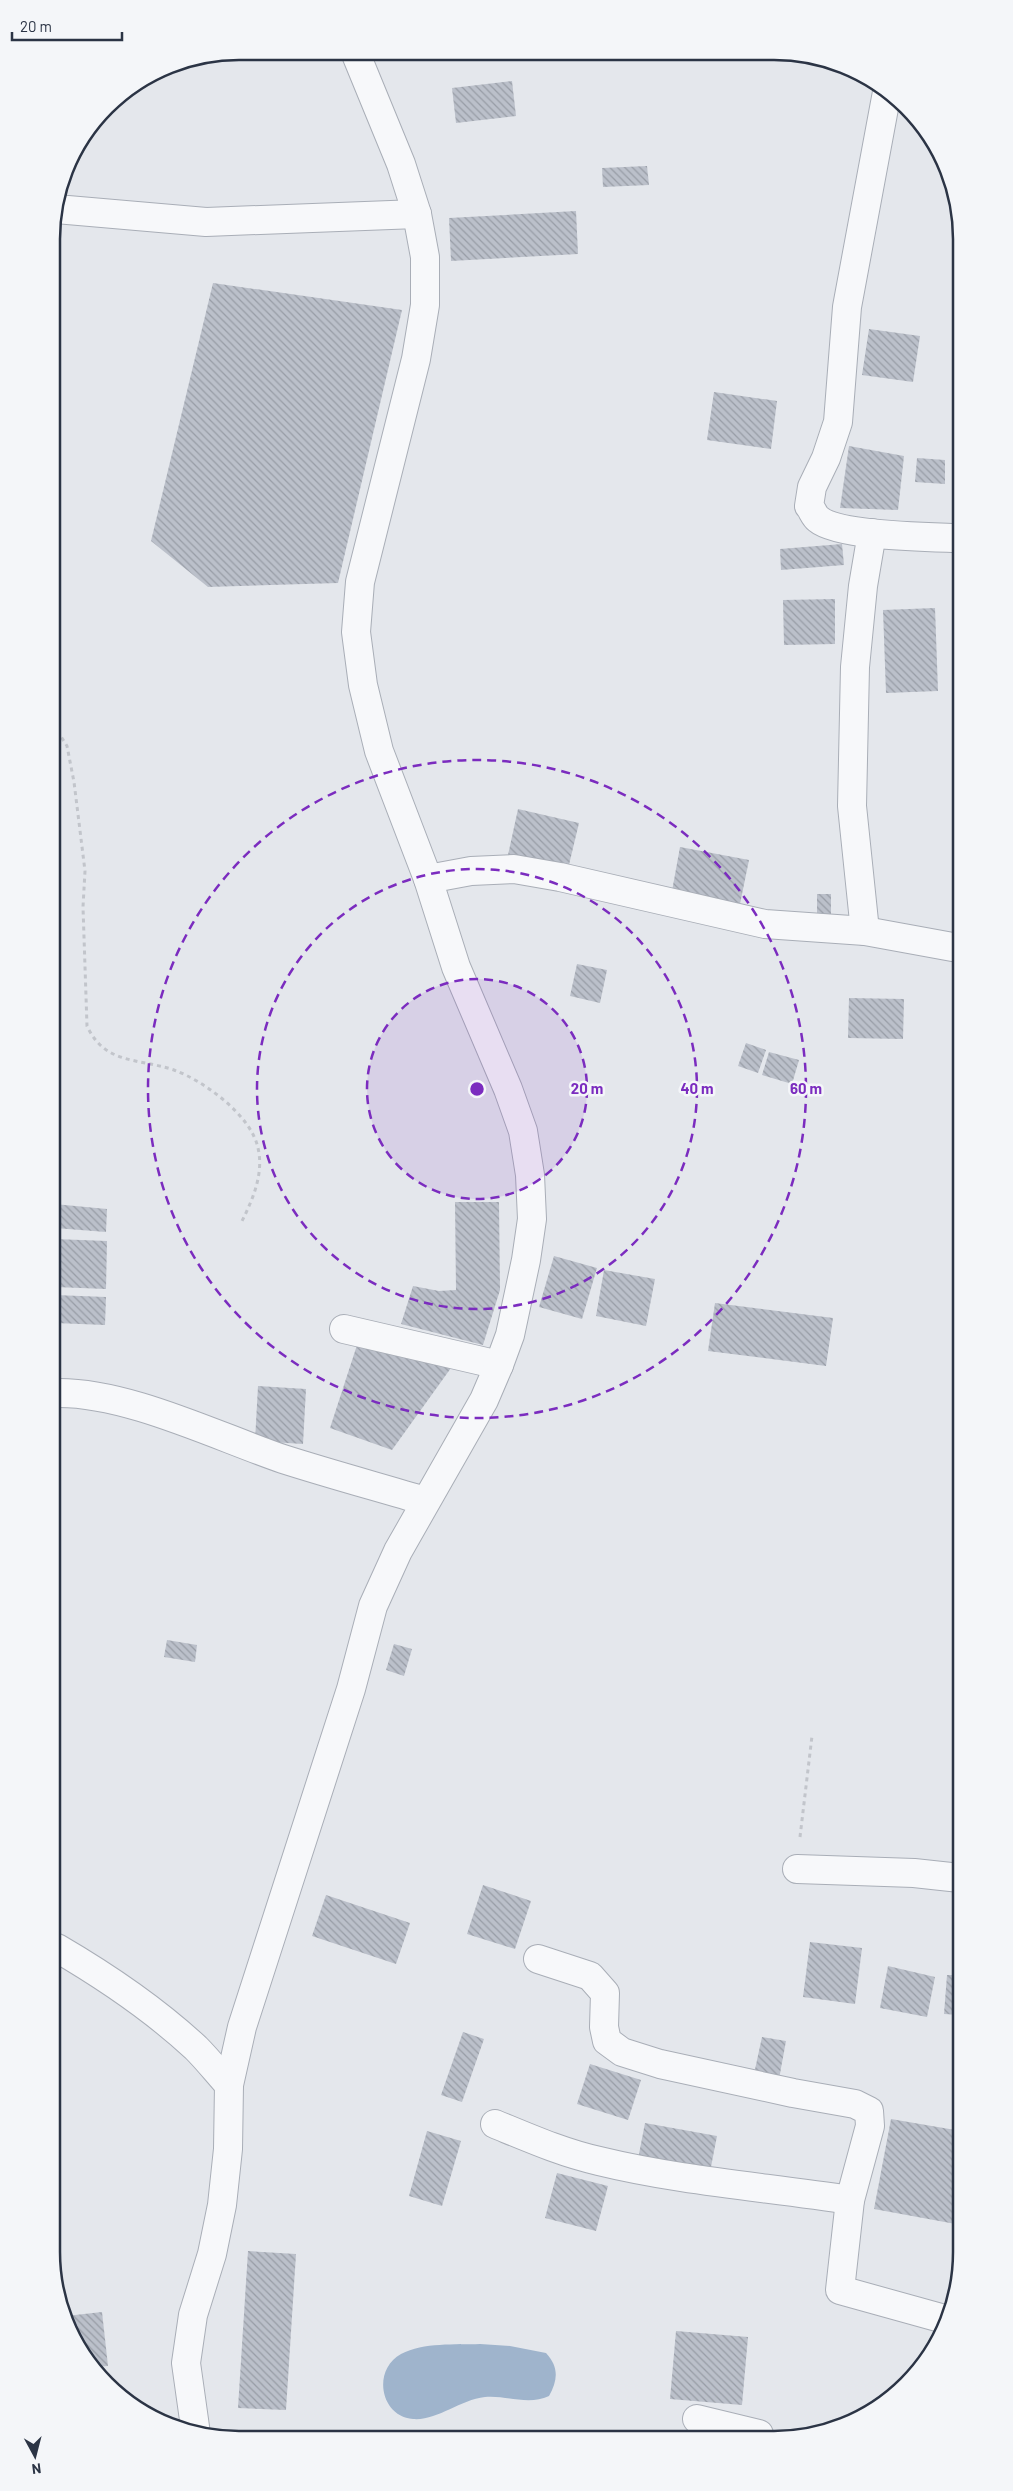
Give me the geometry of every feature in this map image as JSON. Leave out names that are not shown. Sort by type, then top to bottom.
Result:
[{"type":"street","points":[[195,2426],[186,2363],[193,2315],[212,2254],[222,2204],[228,2149],[229,2085],[242,2027],[260,1966],[351,1689],[373,1606],[398,1551],[484,1400],[510,1335],[526,1260],[532,1219],[530,1175],[523,1132],[508,1089],[456,967],[428,879],[379,751],[363,685],[356,632],[360,582],[412,378],[425,305],[425,257],[417,214],[401,164],[358,60]]},
{"type":"street","points":[[886,99],[847,307],[838,422],[826,458],[812,487],[809,506],[817,519],[835,527],[872,533],[953,538]]},
{"type":"street","points":[[62,210],[206,222],[417,214]]},
{"type":"street","points":[[865,931],[852,806],[855,667],[863,586],[872,533]]},
{"type":"street","points":[[428,879],[471,871],[514,869],[568,879],[765,924],[865,931],[953,947]]},
{"type":"street","points":[[344,1329],[498,1365]]},
{"type":"street","points":[[60,1393],[72,1393],[155,1412],[283,1459],[425,1501]]},
{"type":"street","points":[[796,1869],[914,1873],[953,1877]]},
{"type":"street","points":[[60,1950],[101,1974],[151,2012],[196,2048],[229,2085]]},
{"type":"street","points":[[538,1959],[590,1976],[605,1993],[604,2027],[607,2041],[622,2052],[723,2079],[855,2104],[869,2111],[870,2126],[850,2200],[840,2290],[940,2318]]},
{"type":"street","points":[[495,2124],[543,2144],[614,2165],[659,2174],[850,2200]]},
{"type":"street","points":[[697,2420],[746,2431]]},
{"type":"path","points":[[60,735],[67,746],[74,782],[86,872],[83,907],[87,1026],[94,1042],[110,1053],[175,1071],[212,1091],[243,1118],[258,1147],[259,1173],[254,1196],[242,1221]]},
{"type":"path","points":[[796,1869],[812,1736]]},
{"type":"water","points":[[480,2344],[510,2346],[546,2353],[553,2363],[556,2374],[549,2396],[533,2400],[485,2397],[466,2402],[422,2419],[402,2416],[393,2410],[387,2401],[383,2381],[386,2370],[392,2361],[401,2354],[430,2346]]},
{"type":"building","points":[[512,81],[516,116],[456,123],[452,88]]},
{"type":"building","points":[[647,166],[649,185],[603,187],[602,168]]},
{"type":"building","points":[[576,211],[578,254],[451,261],[449,218]]},
{"type":"building","points":[[213,283],[402,310],[338,583],[208,587],[151,541]]},
{"type":"building","points":[[869,329],[920,336],[913,382],[862,375]]},
{"type":"building","points":[[714,392],[777,401],[771,449],[707,440]]},
{"type":"building","points":[[849,446],[904,456],[898,510],[840,508]]},
{"type":"building","points":[[917,458],[945,460],[945,484],[915,482]]},
{"type":"building","points":[[842,544],[844,565],[781,570],[780,549]]},
{"type":"building","points":[[835,599],[835,644],[784,645],[783,600]]},
{"type":"building","points":[[935,608],[938,691],[886,693],[883,610]]},
{"type":"building","points":[[518,809],[579,823],[568,869],[508,855]]},
{"type":"building","points":[[680,847],[749,860],[740,904],[672,891]]},
{"type":"building","points":[[817,894],[831,894],[831,917],[817,917]]},
{"type":"building","points":[[577,964],[607,970],[600,1003],[570,996]]},
{"type":"building","points":[[849,998],[904,999],[903,1039],[848,1038]]},
{"type":"building","points":[[746,1043],[766,1050],[758,1073],[738,1066]]},
{"type":"building","points":[[769,1052],[799,1060],[792,1084],[762,1075]]},
{"type":"building","points":[[455,1202],[499,1202],[500,1290],[483,1345],[401,1324],[413,1286],[439,1291],[456,1290]]},
{"type":"building","points":[[60,1205],[107,1209],[106,1232],[60,1228]]},
{"type":"building","points":[[60,1239],[107,1241],[106,1289],[60,1287]]},
{"type":"building","points":[[554,1256],[597,1268],[582,1319],[539,1307]]},
{"type":"building","points":[[604,1270],[655,1279],[646,1326],[596,1316]]},
{"type":"building","points":[[60,1295],[106,1297],[105,1325],[60,1323]]},
{"type":"building","points":[[715,1303],[833,1318],[826,1366],[708,1351]]},
{"type":"building","points":[[358,1342],[451,1368],[392,1450],[330,1428]]},
{"type":"building","points":[[258,1386],[306,1389],[303,1444],[255,1441]]},
{"type":"building","points":[[167,1640],[197,1645],[195,1662],[164,1657]]},
{"type":"building","points":[[394,1644],[412,1649],[404,1676],[386,1670]]},
{"type":"building","points":[[483,1885],[531,1901],[515,1949],[467,1934]]},
{"type":"building","points":[[326,1895],[410,1923],[396,1964],[312,1936]]},
{"type":"building","points":[[810,1942],[862,1948],[855,2004],[803,1997]]},
{"type":"building","points":[[888,1966],[935,1977],[927,2017],[880,2008]]},
{"type":"building","points":[[947,1975],[953,1975],[953,2015],[944,2014]]},
{"type":"building","points":[[463,2032],[484,2039],[462,2102],[441,2095]]},
{"type":"building","points":[[762,2037],[786,2041],[779,2079],[754,2074]]},
{"type":"building","points":[[590,2064],[641,2080],[628,2120],[577,2104]]},
{"type":"building","points":[[891,2119],[953,2130],[953,2224],[874,2209]]},
{"type":"building","points":[[645,2123],[717,2136],[710,2172],[638,2159]]},
{"type":"building","points":[[427,2131],[461,2141],[442,2206],[409,2196]]},
{"type":"building","points":[[557,2173],[608,2186],[596,2231],[545,2218]]},
{"type":"building","points":[[248,2251],[296,2254],[286,2410],[238,2408]]},
{"type":"building","points":[[102,2312],[108,2366],[101,2366],[90,2352],[71,2315]]},
{"type":"building","points":[[676,2331],[748,2337],[742,2405],[670,2399]]}]
